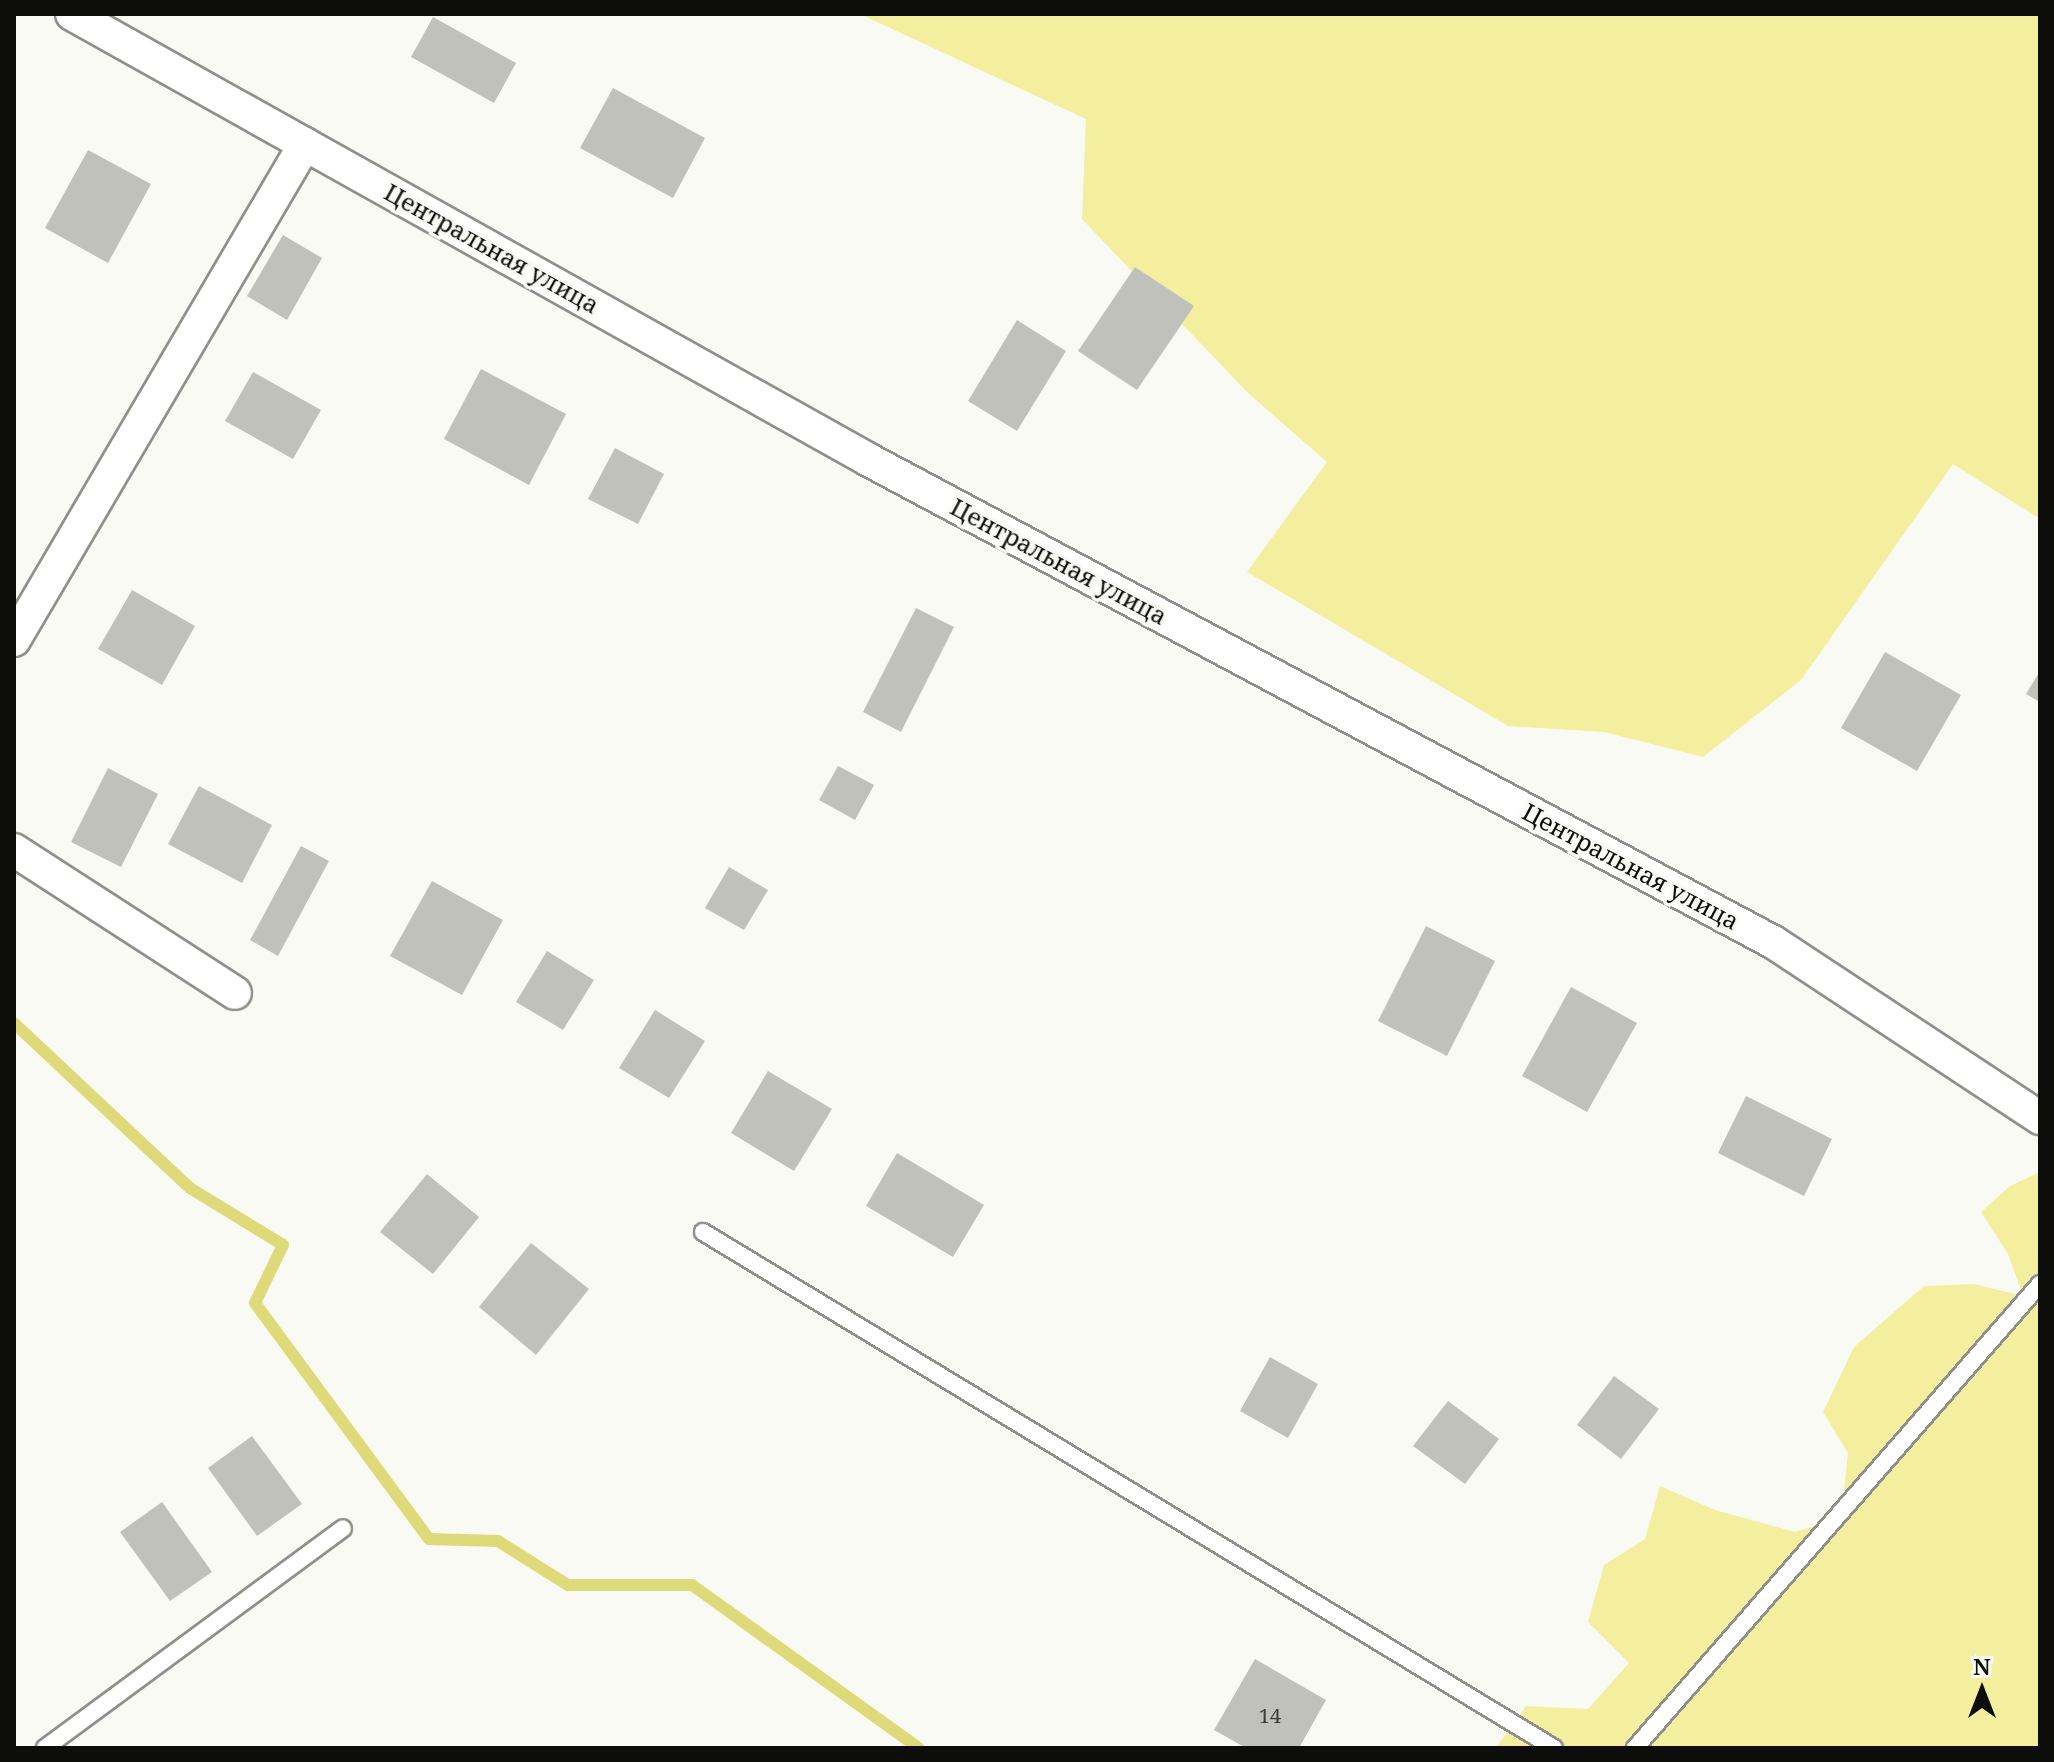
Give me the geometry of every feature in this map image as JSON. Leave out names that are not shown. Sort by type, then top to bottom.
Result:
[{"type":"street","name":"Центральная улица","points":[[72,14],[869,460],[1773,942],[2040,1118]]},
{"type":"street","points":[[15,634],[305,144]]},
{"type":"street","points":[[14,850],[235,993]]},
{"type":"lane","points":[[703,1232],[1554,1748]]},
{"type":"lane","points":[[1635,1748],[2040,1284]]},
{"type":"lane","points":[[45,1748],[343,1528]]},
{"type":"shaded area","points":[[860,14],[2040,14],[2040,519],[1953,464],[1801,680],[1703,757],[1604,732],[1508,726],[1247,572],[1327,462],[1247,392],[1082,219],[1086,119]]},
{"type":"shaded area","points":[[2040,1172],[2040,1746],[1496,1748],[1526,1706],[1588,1709],[1629,1663],[1588,1622],[1604,1565],[1645,1539],[1660,1486],[1715,1510],[1795,1532],[1841,1518],[1848,1453],[1823,1412],[1854,1347],[1924,1286],[1974,1284],[2023,1296],[2008,1254],[1981,1212],[2010,1186]]},
{"type":"building","points":[[433,17],[516,63],[494,103],[411,57]]},
{"type":"building","points":[[613,88],[705,138],[673,198],[580,148]]},
{"type":"building","points":[[88,150],[151,184],[108,263],[45,228]]},
{"type":"building","points":[[283,235],[322,258],[287,320],[247,296]]},
{"type":"building","points":[[1135,267],[1194,306],[1137,390],[1078,351]]},
{"type":"building","points":[[1017,320],[1066,351],[1017,431],[968,401]]},
{"type":"building","points":[[481,369],[566,414],[529,485],[444,439]]},
{"type":"building","points":[[253,372],[321,410],[293,459],[225,421]]},
{"type":"building","points":[[615,448],[664,474],[638,524],[588,499]]},
{"type":"building","points":[[132,590],[195,626],[162,685],[98,649]]},
{"type":"building","points":[[916,608],[954,627],[901,732],[863,712]]},
{"type":"building","points":[[1885,652],[1961,695],[1917,771],[1841,728]]},
{"type":"building","points":[[2040,671],[2040,702],[2026,694]]},
{"type":"building","points":[[838,766],[874,785],[855,820],[819,800]]},
{"type":"building","points":[[108,768],[158,794],[121,867],[71,842]]},
{"type":"building","points":[[199,786],[272,825],[242,883],[168,844]]},
{"type":"building","points":[[301,846],[329,861],[278,956],[250,940]]},
{"type":"building","points":[[729,867],[768,890],[744,930],[705,908]]},
{"type":"building","points":[[432,881],[503,920],[462,995],[390,956]]},
{"type":"building","points":[[1426,926],[1495,961],[1447,1056],[1378,1021]]},
{"type":"building","points":[[547,951],[594,980],[563,1030],[516,1002]]},
{"type":"building","points":[[1571,987],[1637,1023],[1587,1112],[1522,1076]]},
{"type":"building","points":[[655,1010],[705,1041],[669,1098],[619,1068]]},
{"type":"building","points":[[768,1071],[832,1109],[794,1171],[731,1133]]},
{"type":"building","points":[[1746,1096],[1832,1139],[1804,1196],[1718,1153]]},
{"type":"building","points":[[897,1153],[984,1205],[953,1257],[866,1206]]},
{"type":"building","points":[[427,1174],[479,1217],[433,1274],[380,1232]]},
{"type":"building","points":[[531,1243],[589,1289],[536,1355],[479,1307]]},
{"type":"building","points":[[1270,1357],[1318,1384],[1288,1438],[1240,1411]]},
{"type":"building","points":[[1614,1376],[1659,1409],[1621,1459],[1577,1425]]},
{"type":"building","points":[[1448,1401],[1499,1439],[1465,1484],[1413,1446]]},
{"type":"building","points":[[252,1436],[302,1504],[257,1536],[208,1468]]},
{"type":"building","points":[[162,1502],[212,1572],[170,1601],[120,1532]]},
{"type":"building","points":[[1255,1659],[1326,1700],[1299,1748],[1246,1748],[1214,1730]]},
{"type":"waterway","points":[[14,1023],[190,1188],[283,1245],[255,1303],[429,1539],[498,1541],[568,1585],[692,1585],[919,1748]]}]
